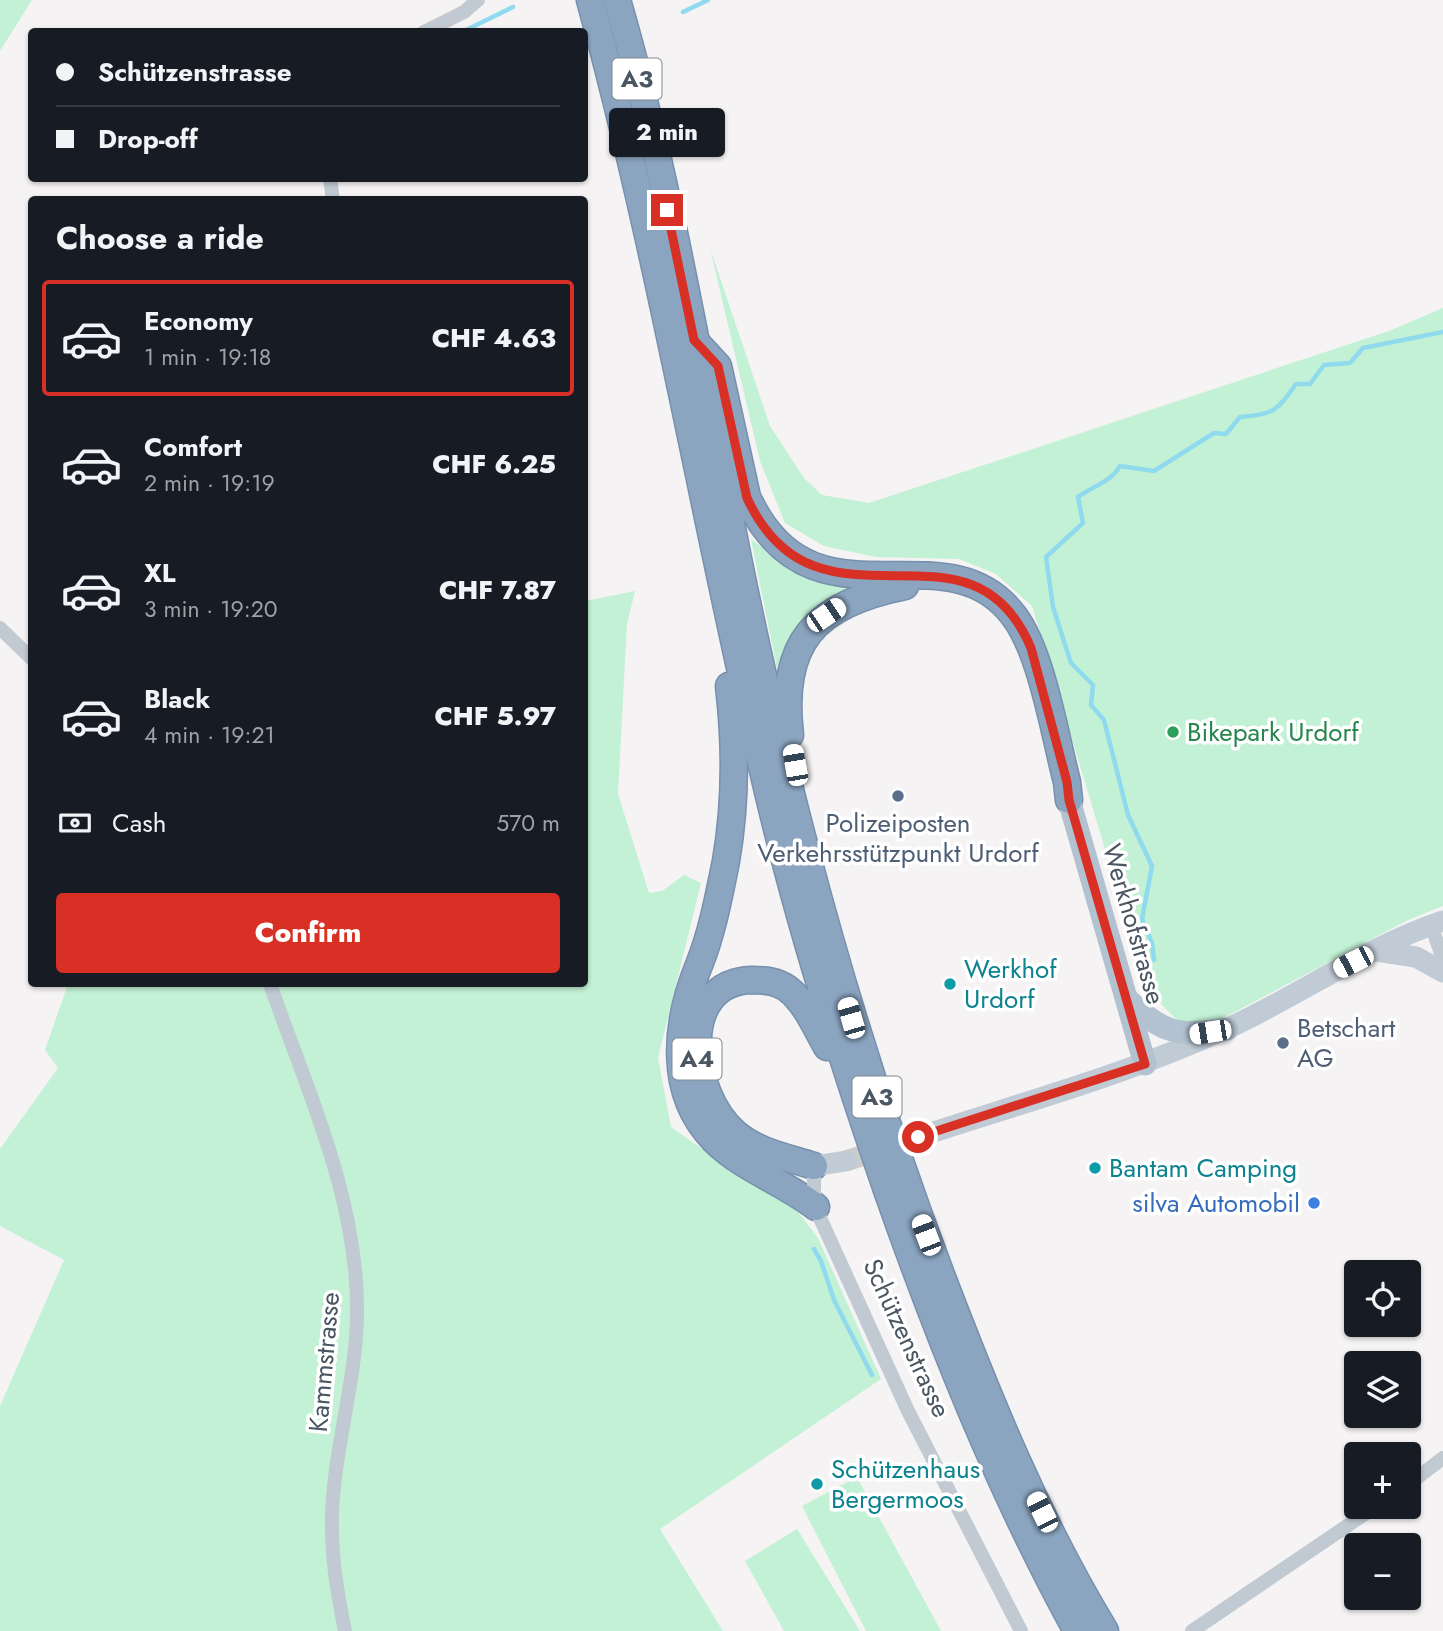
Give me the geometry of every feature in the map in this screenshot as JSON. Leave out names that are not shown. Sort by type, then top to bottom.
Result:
[{"type":"highway","name":"A3","points":[[590,0],[652,249],[713,542],[774,814],[825,1004],[852,1091],[908,1251],[965,1397],[1015,1508],[1077,1631]]},
{"type":"highway","name":"A3","points":[[617,0],[656,158],[766,694],[811,878],[865,1065],[955,1312],[1012,1451],[1105,1631]]},
{"type":"highway","points":[[694,340],[718,366],[747,498],[765,530],[793,558],[810,566],[867,585],[913,584],[956,588],[974,596],[1004,620],[1024,653],[1061,784],[1069,800]]},
{"type":"highway","name":"A4","points":[[713,542],[710,584],[733,717],[734,799],[723,874],[688,994],[680,1055],[686,1095],[694,1112],[714,1140],[753,1170],[785,1184],[816,1207]]},
{"type":"highway","points":[[811,878],[807,818],[789,733],[787,682],[792,661],[811,630],[867,585]]},
{"type":"highway","name":"A4","points":[[814,1166],[753,1147],[721,1121],[709,1102],[697,1062],[700,1023],[708,1007],[718,994],[732,985],[755,980],[777,983],[788,990],[804,1008],[852,1091]]},
{"type":"highway","name":"A4","points":[[736,1157],[787,1171],[814,1166]]},
{"type":"main road","name":"Werkhofstrasse","points":[[1069,800],[1145,1064]]},
{"type":"main road","points":[[918,1137],[1145,1064],[1227,1029],[1376,951],[1437,923]]},
{"type":"main road","points":[[1376,951],[1416,957],[1443,972]]},
{"type":"main road","points":[[1125,998],[1149,1020],[1176,1033],[1194,1034],[1227,1029]]},
{"type":"main road","points":[[814,1166],[846,1161]]},
{"type":"street","points":[[432,28],[464,12],[478,0]]},
{"type":"street","points":[[0,628],[28,655]]},
{"type":"street","points":[[1437,923],[1443,958]]},
{"type":"street","name":"Kammstrasse","points":[[271,987],[335,1170],[351,1237],[357,1317],[332,1514],[334,1576],[345,1631]]},
{"type":"street","name":"Schützenstrasse","points":[[814,1166],[816,1207],[908,1411],[1021,1631]]},
{"type":"street","points":[[1421,1475],[1443,1458]]},
{"type":"street","points":[[1192,1631],[1357,1519]]},
{"type":"green space","points":[[0,0],[32,0],[0,51]]},
{"type":"green space","points":[[710,248],[770,426],[804,478],[822,495],[869,503],[1389,331],[1443,308],[1443,906],[1408,920],[1212,1024],[1182,1025],[1155,998],[1142,972],[1032,606],[996,574],[959,559],[876,557],[824,546],[785,523],[760,461]]},
{"type":"green space","points":[[751,539],[777,558],[803,571],[862,590],[824,602],[798,630],[777,669]]},
{"type":"green space","points":[[635,591],[627,624],[618,794],[649,893],[662,891],[684,875],[701,883],[658,1058],[671,1127],[731,1169],[789,1200],[818,1238],[881,1379],[660,1529],[723,1631],[0,1631],[0,1406],[64,1260],[0,1226],[0,1149],[58,1068],[45,1050],[67,987],[588,987],[588,600]]},
{"type":"green space","points":[[857,1477],[941,1631],[866,1631],[802,1506]]},
{"type":"green space","points":[[797,1529],[860,1631],[784,1631],[745,1561]]},
{"type":"waterway","points":[[683,12],[708,0]]},
{"type":"waterway","points":[[470,28],[513,7]]},
{"type":"waterway","points":[[1154,960],[1152,943],[1142,919],[1152,866],[1128,815],[1104,720],[1091,705],[1093,685],[1071,663],[1053,607],[1046,557],[1083,523],[1078,497],[1107,480],[1120,466],[1154,471],[1214,433],[1226,434],[1240,417],[1260,415],[1273,410],[1296,384],[1310,384],[1324,365],[1350,363],[1363,348],[1443,332]]},
{"type":"waterway","points":[[814,1249],[821,1261],[834,1300],[872,1375]]},
{"type":"tunnel","points":[[846,1161],[918,1137]]},
{"type":"place","name":"Bikepark Urdorf","points":[[1173,732]]},
{"type":"place","name":"Polizeiposten Verkehrsstützpunkt Urdorf","points":[[898,796]]},
{"type":"place","name":"Werkhof Urdorf","points":[[950,984]]},
{"type":"place","name":"Betschart AG","points":[[1283,1043]]},
{"type":"place","name":"Bantam Camping","points":[[1095,1168]]},
{"type":"place","name":"silva Automobil","points":[[1314,1203]]},
{"type":"place","name":"Schützenhaus Bergermoos","points":[[817,1484]]},
{"type":"route","points":[[667,210],[694,340],[718,366],[747,498],[765,530],[793,558],[824,571],[865,576],[935,575],[978,587],[995,597],[1013,613],[1023,629],[1031,648],[1067,782],[1069,800],[1145,1064],[918,1137]]}]
